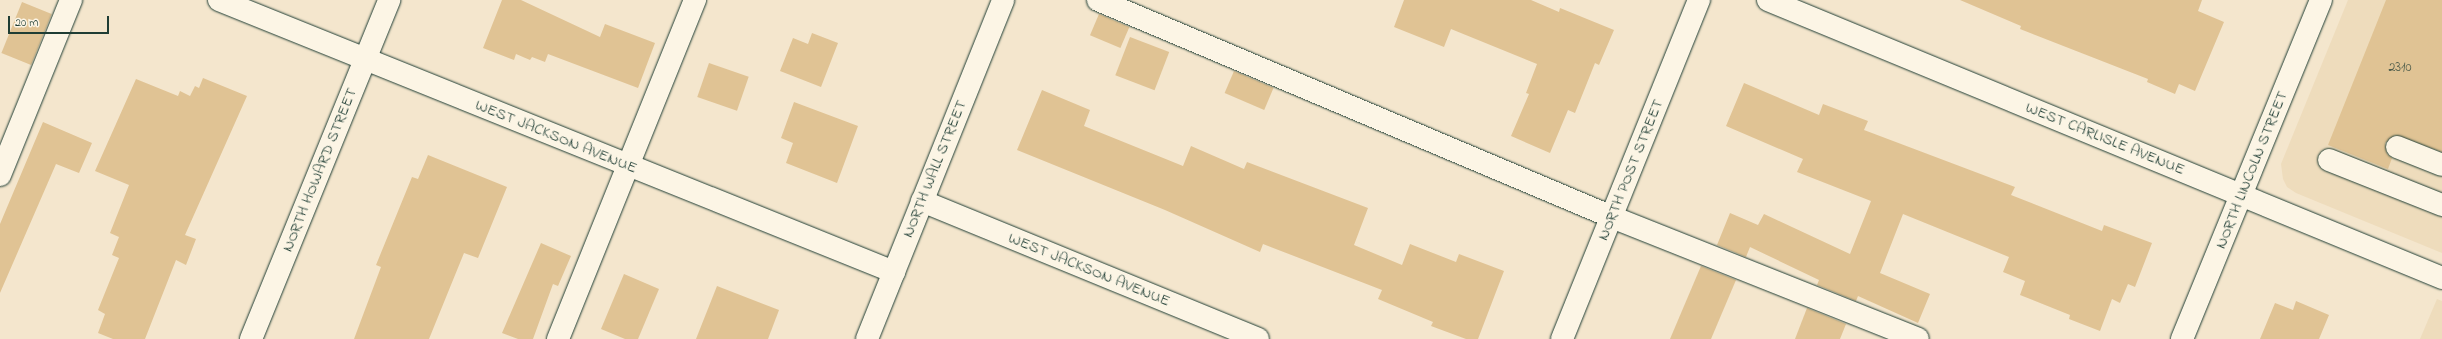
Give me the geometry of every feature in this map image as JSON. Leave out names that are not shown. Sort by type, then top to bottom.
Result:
[{"type":"street","points":[[0,175],[71,0]]},
{"type":"street","name":"WEST JACKSON AVENUE","points":[[219,0],[894,272]]},
{"type":"street","name":"NORTH HOWARD STREET","points":[[252,339],[389,0]]},
{"type":"street","points":[[558,339],[695,0]]},
{"type":"street","name":"NORTH WALL STREET","points":[[867,339],[1003,0]]},
{"type":"street","points":[[1098,0],[1612,217],[1918,339]]},
{"type":"street","name":"NORTH POST STREET","points":[[1562,339],[1700,0]]},
{"type":"street","name":"WEST CARLISLE AVENUE","points":[[1768,0],[2442,278]]},
{"type":"street","name":"NORTH LINCOLN STREET","points":[[2182,339],[2242,196],[2321,0]]},
{"type":"street","points":[[2397,147],[2442,165]]},
{"type":"street","points":[[2329,160],[2442,205]]},
{"type":"street","name":"WEST JACKSON AVENUE","points":[[922,201],[1258,339]]},
{"type":"shaded area","points":[[2348,0],[2442,0],[2442,253],[2296,193],[2287,187],[2283,179],[2281,164]]},
{"type":"shaded area","points":[[2437,299],[2442,301],[2442,339],[2420,339]]},
{"type":"building","points":[[502,0],[521,0],[600,37],[605,24],[655,43],[638,88],[548,54],[545,62],[532,57],[530,60],[516,54],[514,60],[483,48]]},
{"type":"building","points":[[1404,0],[1531,0],[1559,12],[1560,8],[1614,30],[1599,65],[1595,63],[1575,113],[1568,110],[1550,153],[1511,136],[1529,94],[1526,93],[1537,64],[1451,29],[1444,47],[1394,27]]},
{"type":"building","points":[[1960,0],[2202,0],[2198,11],[2224,22],[2195,91],[2179,84],[2175,94],[2147,82],[2148,79],[2020,29],[2021,26]]},
{"type":"building","points":[[2386,0],[2442,0],[2442,152],[2395,135],[2385,143],[2387,154],[2392,158],[2388,169],[2328,145]]},
{"type":"building","points":[[22,2],[52,14],[31,65],[1,53]]},
{"type":"building","points":[[1099,14],[1129,27],[1120,48],[1090,35]]},
{"type":"building","points":[[812,33],[838,43],[821,87],[780,71],[793,38],[808,44]]},
{"type":"building","points":[[1130,37],[1169,52],[1155,90],[1115,75]]},
{"type":"building","points":[[709,63],[749,77],[737,111],[697,97]]},
{"type":"building","points":[[1234,71],[1274,88],[1264,110],[1225,93]]},
{"type":"building","points":[[203,78],[247,96],[185,235],[196,239],[186,265],[176,260],[145,339],[113,339],[98,333],[105,314],[98,310],[119,258],[112,255],[119,237],[110,233],[129,185],[95,171],[136,79],[178,96],[180,91],[190,96],[195,86],[199,88]]},
{"type":"building","points":[[1744,83],[1819,115],[1823,104],[1868,121],[1864,130],[2015,187],[2011,195],[2102,231],[2104,225],[2152,243],[2135,287],[2128,284],[2120,303],[2112,299],[2100,331],[2069,319],[2070,315],[2020,295],[2025,281],[2003,272],[2009,257],[1903,214],[1880,273],[1930,294],[1918,323],[1858,296],[1856,301],[1817,285],[1819,280],[1750,247],[1746,257],[1717,245],[1730,213],[1758,225],[1764,214],[1850,254],[1871,201],[1797,172],[1803,159],[1726,126]]},
{"type":"building","points":[[1042,90],[1090,110],[1084,126],[1183,166],[1191,146],[1244,169],[1247,162],[1368,208],[1354,245],[1402,265],[1410,244],[1456,262],[1459,254],[1504,271],[1478,339],[1466,339],[1431,326],[1433,322],[1378,299],[1382,290],[1263,244],[1260,252],[1165,210],[1017,150]]},
{"type":"building","points":[[794,102],[858,126],[837,183],[786,163],[793,143],[781,138]]},
{"type":"building","points":[[43,122],[92,143],[79,173],[56,164],[0,293],[0,224]]},
{"type":"building","points":[[428,155],[507,187],[478,258],[464,253],[429,339],[354,339],[381,267],[376,265],[412,177],[418,179]]},
{"type":"building","points":[[541,243],[571,256],[558,286],[553,284],[533,339],[518,339],[502,333]]},
{"type":"building","points":[[1701,266],[1736,280],[1711,339],[1670,339]]},
{"type":"building","points":[[624,274],[659,289],[638,339],[625,339],[601,329]]},
{"type":"building","points":[[717,286],[779,310],[768,339],[696,339]]},
{"type":"building","points":[[2296,301],[2329,315],[2319,339],[2260,339],[2275,303],[2293,310]]},
{"type":"building","points":[[1807,308],[1846,324],[1840,339],[1795,339]]}]
